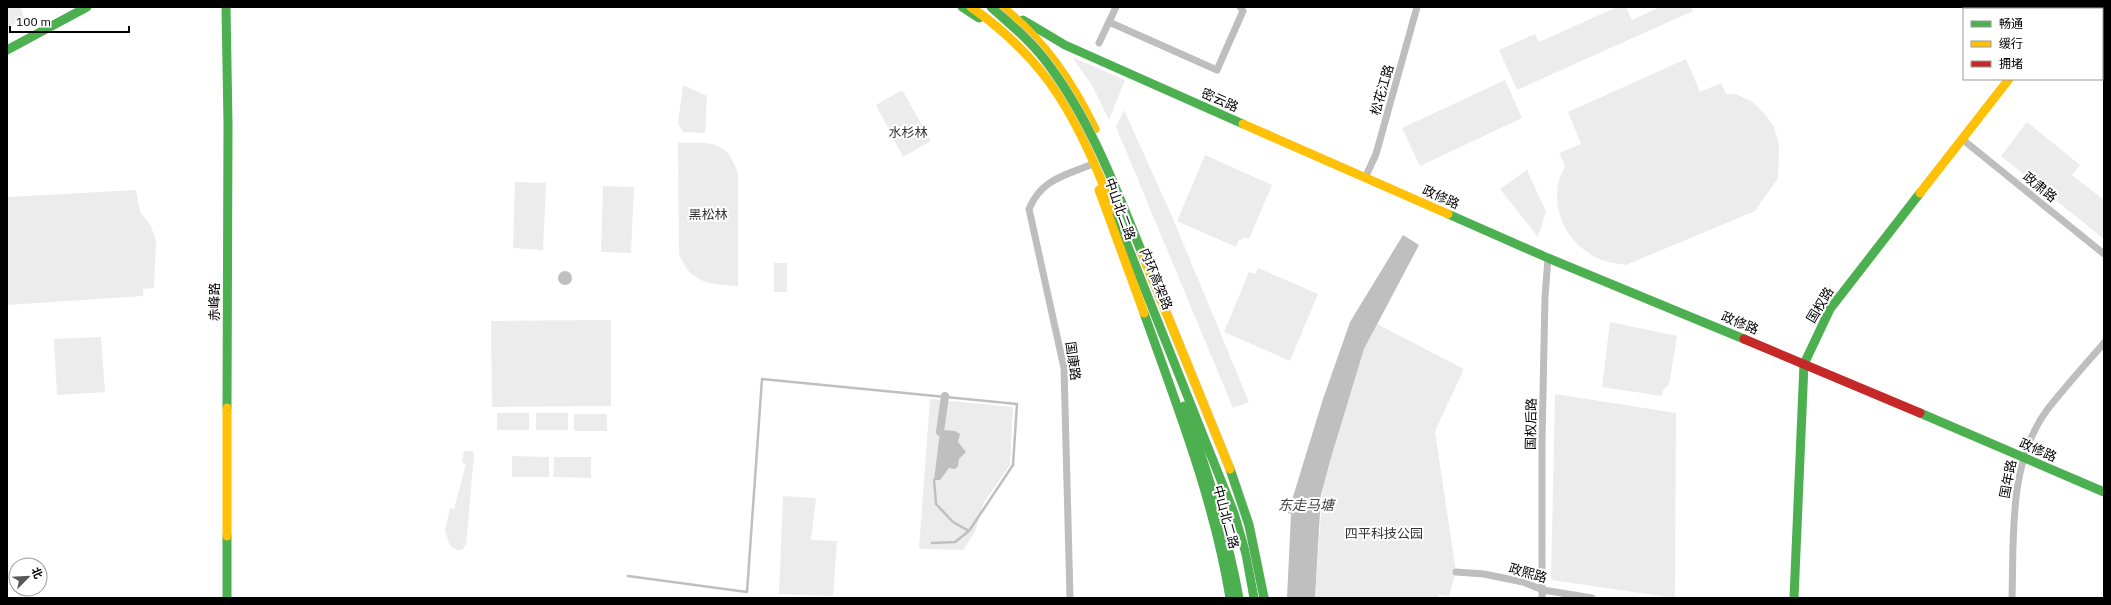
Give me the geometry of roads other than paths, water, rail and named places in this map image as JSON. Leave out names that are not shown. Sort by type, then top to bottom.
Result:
[{"type":"main road","points":[[7,50],[87,7]]},
{"type":"main road","name":"赤峰路","points":[[226,7],[228,124],[227,598]]},
{"type":"main road","name":"中山北二路","points":[[963,7],[1003,37],[1021,53],[1044,79],[1069,116],[1090,165],[1147,319],[1203,482],[1215,521],[1230,598]]},
{"type":"main road","name":"内环高架路","points":[[971,7],[998,27],[1023,50],[1045,76],[1071,113],[1108,195],[1234,513],[1246,554],[1254,598]]},
{"type":"main road","name":"内环高架路","points":[[991,7],[1017,29],[1047,62],[1069,92],[1086,122],[1116,188],[1236,482],[1252,537],[1264,598]]},
{"type":"main road","name":"中山北二路","points":[[1002,7],[1011,13],[1049,54],[1086,111],[1109,156],[1210,405],[1240,485],[1256,565],[1259,598]]},
{"type":"main road","name":"密云路","points":[[1011,13],[1065,44],[1365,178]]},
{"type":"main road","points":[[1049,54],[1049,48],[1052,44],[1065,44]]},
{"type":"main road","name":"国权路","points":[[1794,598],[1804,364],[1830,309],[2007,80]]},
{"type":"main road","name":"政修路","points":[[1365,178],[1548,258],[1804,364],[2104,492]]},
{"type":"main road","points":[[1123,232],[1208,472],[1230,544],[1239,598]]},
{"type":"street","points":[[1099,43],[1116,7]]},
{"type":"street","points":[[1109,22],[1217,70],[1243,12],[1240,7]]},
{"type":"street","name":"松花江路","points":[[1365,178],[1378,146],[1417,7]]},
{"type":"street","name":"政肃路","points":[[1962,139],[2104,254]]},
{"type":"street","name":"国康路","points":[[1070,598],[1064,368],[1029,209],[1034,197],[1048,182],[1090,165]]},
{"type":"street","name":"国权后路","points":[[1542,598],[1542,434],[1546,281],[1548,258]]},
{"type":"street","name":"国年路","points":[[2012,598],[2015,504],[2024,459],[2034,432],[2047,411],[2104,343]]},
{"type":"street","name":"政熙路","points":[[1456,572],[1484,574],[1523,582],[1542,590],[1592,598]]},
{"type":"water","name":"东走马塘","points":[[1403,235],[1419,245],[1364,349],[1321,495],[1315,598],[1287,598],[1291,514],[1288,513],[1323,399],[1350,322]]},
{"type":"water","points":[[562,271],[568,271],[572,275],[572,281],[568,285],[562,285],[558,281],[558,275]]},
{"type":"water","points":[[946,430],[955,431],[960,434],[958,442],[966,452],[959,459],[958,466],[955,469],[949,468],[940,480],[934,480],[940,432]]},
{"type":"waterway","points":[[628,576],[747,592],[762,379],[1017,404],[1013,465],[969,531],[955,542],[932,543]]},
{"type":"waterway","points":[[940,432],[945,396]]},
{"type":"waterway","points":[[934,480],[936,504],[953,522],[969,531]]},
{"type":"park label","name":"水杉林","points":[[908,132]]},
{"type":"park label","name":"黑松林","points":[[708,214]]},
{"type":"park label","name":"四平科技公园","points":[[1384,533]]}]
